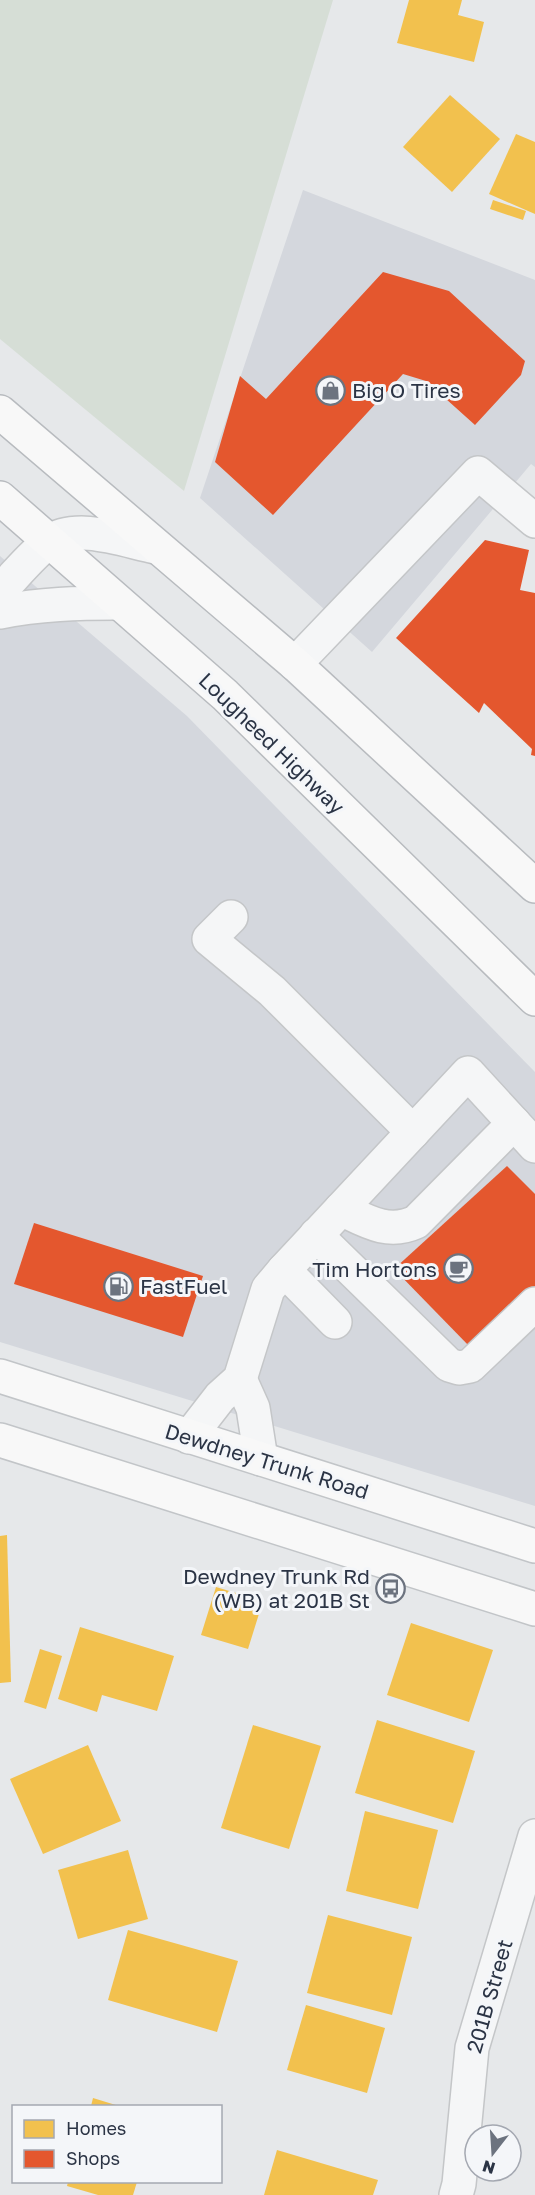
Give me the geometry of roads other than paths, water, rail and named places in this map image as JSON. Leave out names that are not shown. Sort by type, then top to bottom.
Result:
[{"type":"main road","points":[[0,412],[156,548],[295,664],[535,886]]},
{"type":"main road","name":"Lougheed Highway","points":[[0,498],[225,694],[535,999]]},
{"type":"main road","name":"Dewdney Trunk Road","points":[[0,1376],[535,1546]]},
{"type":"main road","points":[[0,1440],[535,1609]]},
{"type":"street","points":[[295,664],[478,473],[535,521]]},
{"type":"street","points":[[0,591],[48,542],[62,534],[76,532],[156,548]]},
{"type":"street","points":[[0,612],[32,607],[119,603]]},
{"type":"street","points":[[231,917],[209,939],[272,991],[412,1132]]},
{"type":"street","points":[[189,1437],[220,1397],[240,1379],[268,1289],[316,1235],[468,1073],[524,1135],[416,1222],[406,1227],[395,1229],[374,1226],[341,1209]]},
{"type":"street","points":[[316,1235],[448,1365],[459,1368],[470,1366],[535,1304]]},
{"type":"street","points":[[284,1270],[335,1322]]},
{"type":"street","points":[[240,1379],[253,1408],[261,1459]]},
{"type":"street","name":"201B Street","points":[[456,2195],[472,2048],[526,1901],[535,1836]]},
{"type":"place","name":"Big O Tires","points":[[331,390]]},
{"type":"place","name":"Tim Hortons","points":[[458,1269]]},
{"type":"place","name":"FastFuel","points":[[119,1286]]},
{"type":"place","name":"Dewdney Trunk Rd (WB) at 201B St","points":[[391,1588]]}]
